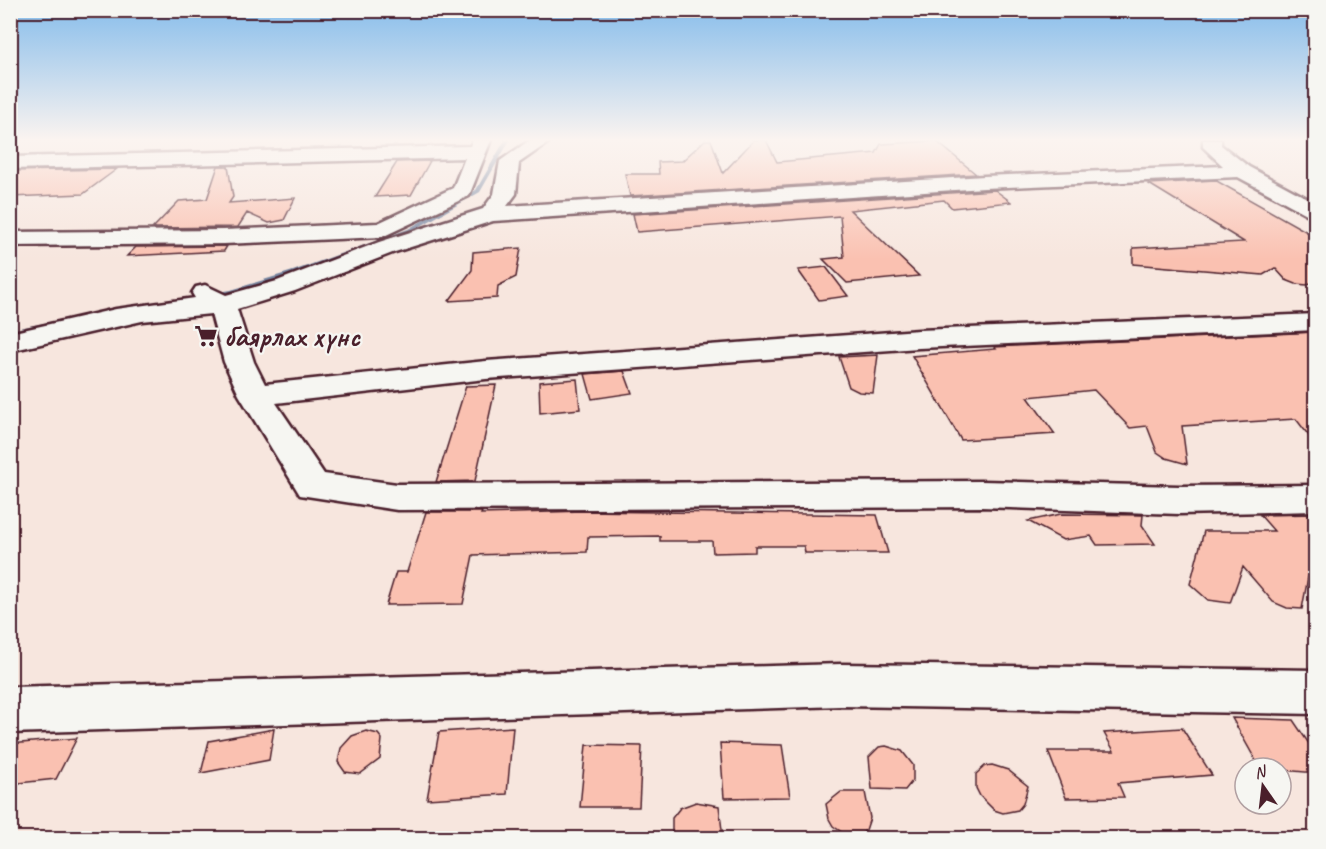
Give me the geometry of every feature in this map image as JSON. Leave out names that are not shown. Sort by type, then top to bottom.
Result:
[{"type":"street","points":[[10,239],[224,237],[382,230],[462,192],[467,180]]},
{"type":"street","points":[[491,214],[505,194],[507,180]]},
{"type":"street","points":[[10,342],[103,320],[190,306],[214,299],[286,286],[387,247],[491,214],[1040,180]]},
{"type":"street","points":[[1258,180],[1316,212]]},
{"type":"street","points":[[10,323],[63,310],[198,288],[214,299],[255,395],[313,486],[397,496],[981,495],[1179,500],[1316,498]]},
{"type":"street","points":[[255,395],[486,370],[919,339],[1316,322]]},
{"type":"street","points":[[10,710],[841,686],[1316,692]]},
{"type":"building","points":[[10,180],[103,180],[83,194],[10,197]]},
{"type":"building","points":[[213,180],[230,180],[233,197],[229,203],[295,198],[284,220],[269,223],[247,213],[238,227],[153,228],[179,201],[207,199]]},
{"type":"building","points":[[386,180],[420,180],[411,195],[375,197]]},
{"type":"building","points":[[626,180],[888,180],[630,196]]},
{"type":"building","points":[[1215,180],[1316,237],[1316,280],[1307,285],[1296,284],[1286,280],[1275,268],[1263,275],[1133,264],[1133,248],[1244,242],[1149,184]]},
{"type":"building","points":[[995,190],[1011,202],[952,208],[944,200],[850,210],[919,276],[847,283],[823,259],[844,257],[840,216],[637,232],[633,214]]},
{"type":"building","points":[[227,246],[224,251],[127,256],[136,247]]},
{"type":"building","points":[[521,248],[516,277],[498,286],[497,298],[449,301],[472,270],[473,252]]},
{"type":"building","points":[[826,267],[848,296],[819,300],[798,270]]},
{"type":"building","points":[[1316,332],[1316,445],[1296,419],[1182,426],[1187,464],[1166,458],[1157,452],[1147,426],[1130,428],[1094,390],[1028,397],[1055,434],[961,440],[912,356],[996,349],[994,347]]},
{"type":"building","points":[[878,355],[873,393],[859,392],[849,387],[839,357]]},
{"type":"building","points":[[624,371],[632,393],[592,399],[585,374]]},
{"type":"building","points":[[577,379],[580,409],[540,413],[539,382]]},
{"type":"building","points":[[496,385],[475,481],[436,482],[466,386]]},
{"type":"building","points":[[583,511],[877,515],[888,553],[805,553],[804,546],[755,546],[755,552],[713,553],[712,541],[660,541],[660,536],[588,537],[587,552],[473,555],[463,604],[386,605],[396,572],[407,572],[426,512],[482,512],[481,514]]},
{"type":"building","points":[[1061,514],[1143,515],[1142,525],[1155,544],[1097,545],[1091,536],[1063,540],[1028,521]]},
{"type":"building","points":[[1316,514],[1316,578],[1308,577],[1302,609],[1287,608],[1273,602],[1243,567],[1230,603],[1208,600],[1190,584],[1204,531],[1274,531],[1260,515]]},
{"type":"building","points":[[1232,718],[1293,720],[1316,754],[1316,773],[1293,771],[1293,756],[1253,756]]},
{"type":"building","points":[[513,727],[507,794],[427,799],[439,732]]},
{"type":"building","points":[[1182,728],[1212,775],[1118,783],[1124,797],[1066,798],[1048,751],[1114,751],[1104,733]]},
{"type":"building","points":[[274,729],[269,760],[201,773],[209,741]]},
{"type":"building","points":[[366,731],[378,734],[382,739],[380,759],[360,774],[345,772],[338,762],[341,748],[352,736]]},
{"type":"building","points":[[77,738],[56,779],[10,784],[10,744]]},
{"type":"building","points":[[720,743],[782,745],[790,797],[724,798]]},
{"type":"building","points":[[586,745],[642,746],[639,807],[580,807]]},
{"type":"building","points":[[886,746],[902,751],[913,765],[913,780],[905,790],[872,789],[869,757],[879,747]]},
{"type":"building","points":[[992,765],[1008,770],[1028,786],[1023,804],[1018,810],[1003,813],[994,810],[980,796],[976,788],[976,774],[985,766]]},
{"type":"building","points":[[841,792],[865,792],[870,818],[866,830],[861,834],[846,835],[833,826],[829,819],[826,804]]},
{"type":"building","points":[[696,802],[719,806],[723,838],[672,838],[672,818],[680,808]]},
{"type":"waterway","points":[[213,295],[232,292],[295,272],[410,230],[478,191],[485,180]]},
{"type":"waterway","points":[[10,332],[107,312]]},
{"type":"place","name":"баярлах хүнс","points":[[206,336]]}]
